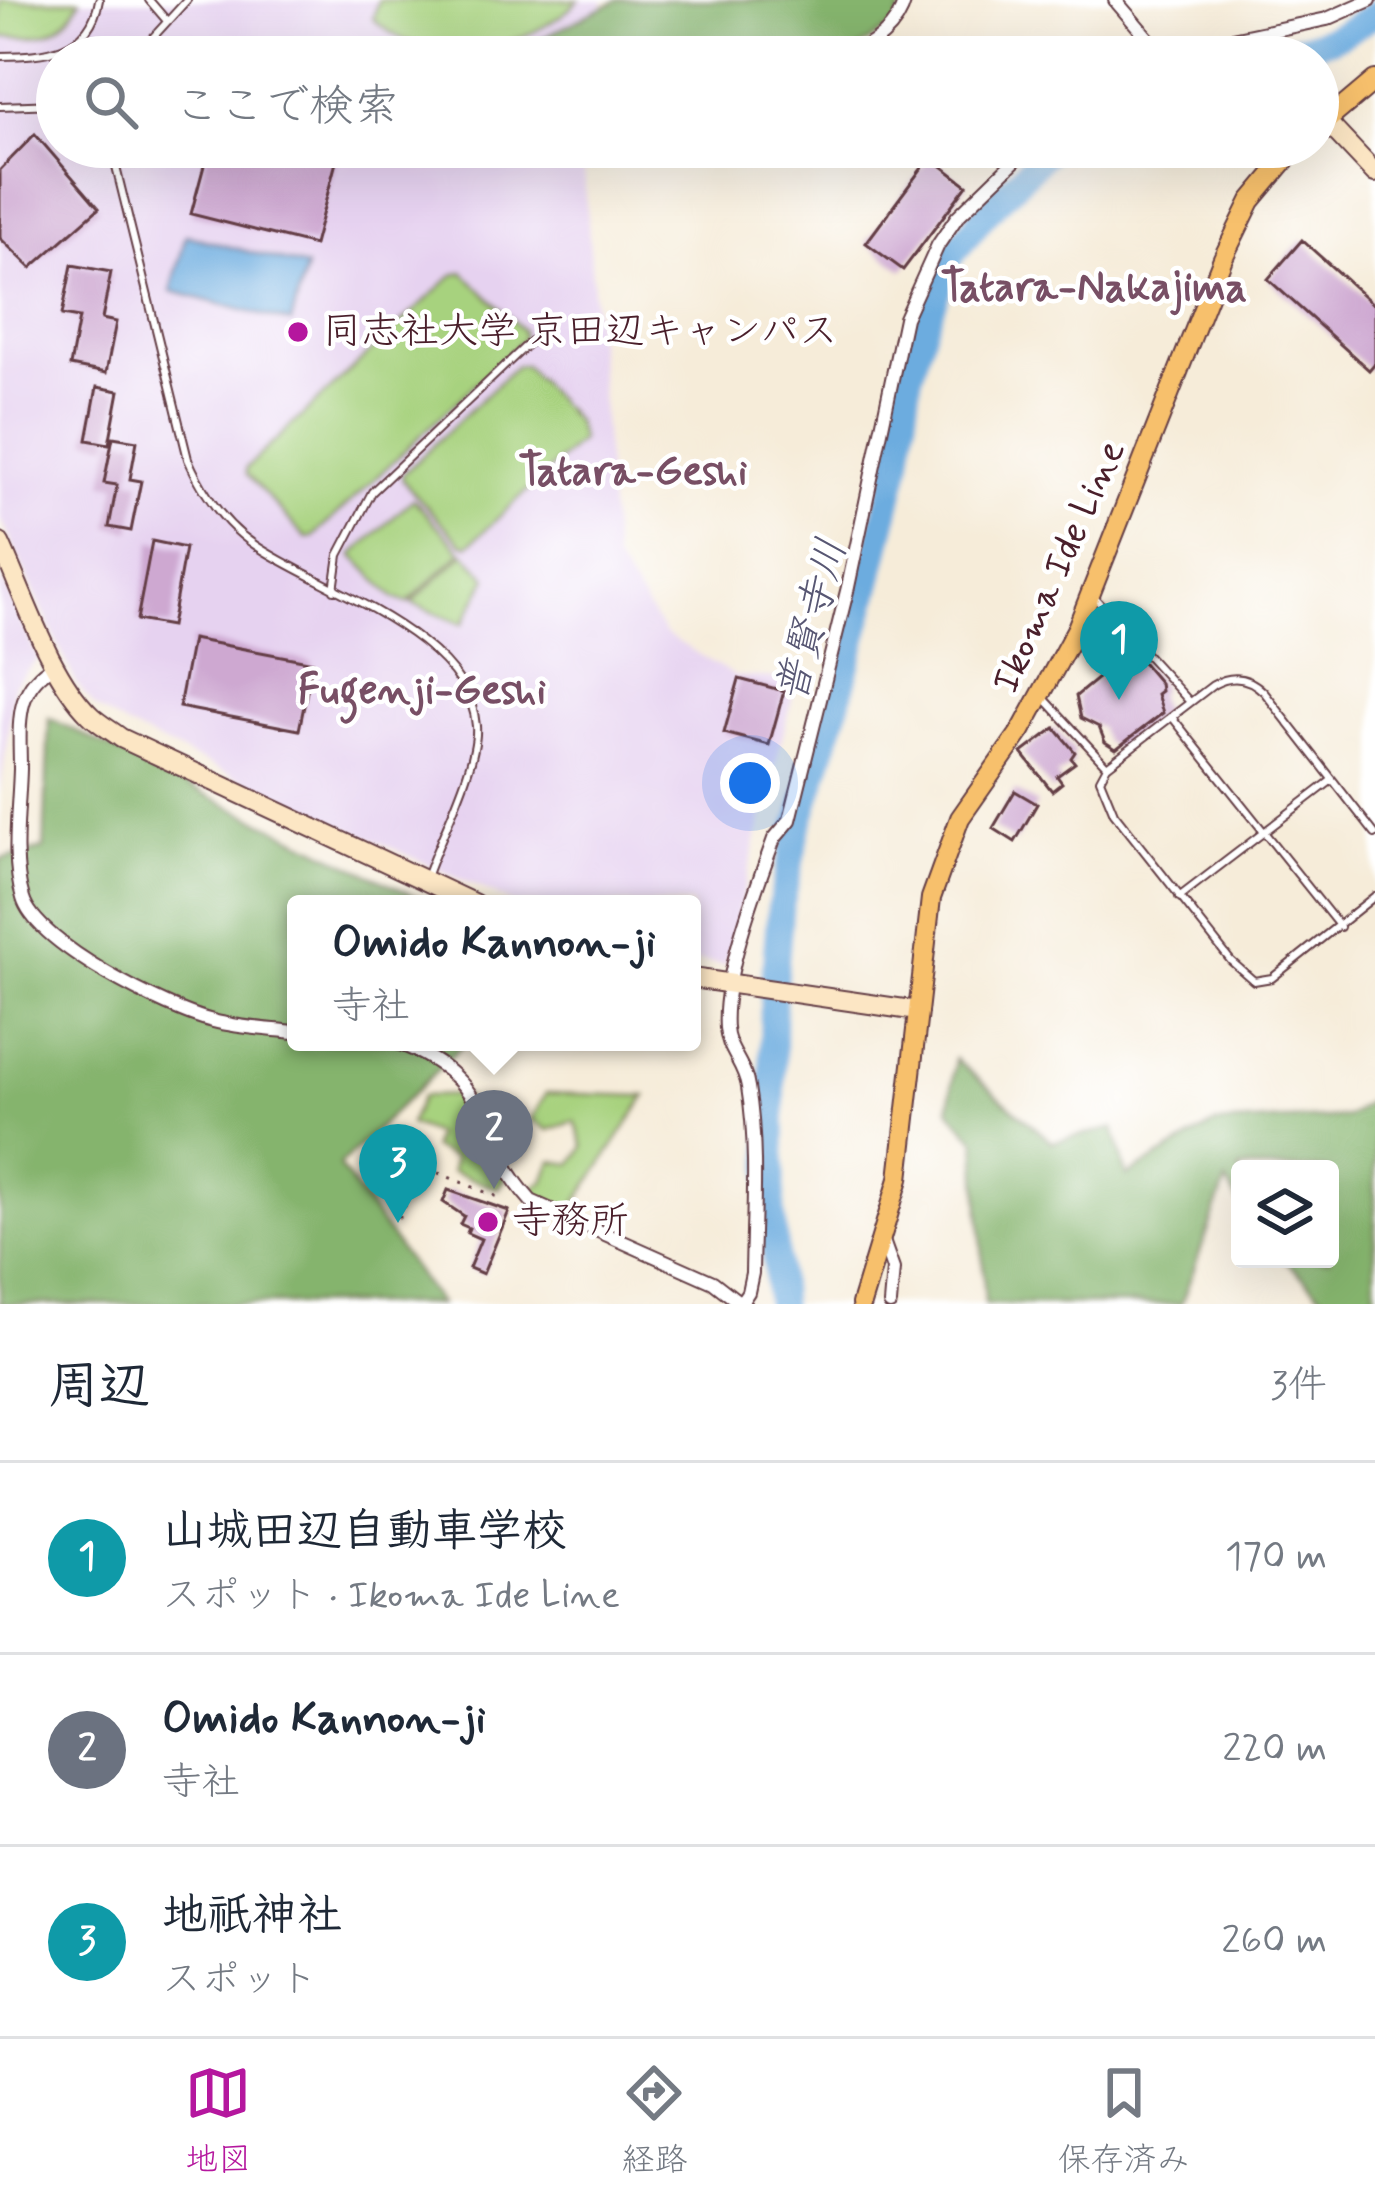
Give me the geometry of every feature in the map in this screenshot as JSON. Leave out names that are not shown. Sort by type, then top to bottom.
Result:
[{"type":"main road","points":[[1339,110],[1375,80]]},
{"type":"main road","name":"Ikoma Ide Line","points":[[861,1304],[898,1179],[931,898],[960,818],[1042,697],[1092,595],[1222,258],[1251,201],[1278,168]]},
{"type":"street","points":[[882,36],[896,24],[905,0]]},
{"type":"street","points":[[1115,0],[1143,36]]},
{"type":"street","points":[[1247,36],[1327,19],[1370,0]]},
{"type":"street","points":[[1339,140],[1375,173]]},
{"type":"street","points":[[418,1051],[453,1072],[477,1099],[512,1180],[531,1202],[713,1282],[740,1304],[752,1273],[753,1129],[744,1065],[732,1052],[725,1031],[767,857],[790,820],[813,731],[905,318],[938,245],[957,217],[1007,168]]},
{"type":"street","points":[[0,543],[56,664],[91,716],[121,738],[459,895]]},
{"type":"street","points":[[56,664],[36,675],[26,688],[20,729],[18,854],[23,901],[39,922],[92,965],[174,1009],[216,1022],[287,1031]]},
{"type":"street","points":[[701,979],[918,1011]]},
{"type":"street","points":[[883,1241],[892,1269],[890,1304]]},
{"type":"lane","points":[[78,36],[97,12],[99,0]]},
{"type":"lane","points":[[149,0],[167,21]]},
{"type":"lane","points":[[154,36],[187,0]]},
{"type":"lane","points":[[0,56],[36,55]]},
{"type":"lane","points":[[0,106],[36,105]]},
{"type":"lane","points":[[116,168],[188,459],[203,493],[254,544],[428,644],[470,698],[477,728],[472,756],[426,878]]},
{"type":"lane","points":[[334,590],[339,555],[372,491],[532,340]]},
{"type":"lane","points":[[1092,595],[1190,702]]},
{"type":"lane","points":[[1375,834],[1252,682],[1238,677],[1225,679],[1190,702],[1106,766],[1100,778],[1109,806],[1231,961],[1254,981],[1272,978],[1375,896]]},
{"type":"lane","points":[[1042,697],[1106,766]]},
{"type":"lane","points":[[1172,717],[1340,927]]},
{"type":"lane","points":[[1180,897],[1332,779]]},
{"type":"path","points":[[399,1217],[424,1167],[495,1196],[512,1180]]},
{"type":"shaded area","name":"同志社大学 京田辺キャンパス","points":[[0,0],[604,0],[592,36],[36,36],[36,168],[584,168],[614,559],[665,634],[735,676],[797,679],[725,965],[701,961],[701,895],[495,895],[129,728],[96,708],[76,683],[0,517]]},
{"type":"shaded area","points":[[0,575],[38,659],[14,684],[0,795]]},
{"type":"green space","points":[[0,0],[80,0],[66,22],[48,33],[0,37]]},
{"type":"green space","points":[[378,0],[579,0],[523,36],[396,36],[373,19]]},
{"type":"green space","points":[[618,0],[905,0],[896,24],[878,36],[546,36]]},
{"type":"green space","points":[[463,272],[522,330],[523,339],[313,537],[306,538],[246,474],[246,468],[453,275]]},
{"type":"green space","points":[[524,365],[575,421],[581,440],[469,545],[462,544],[402,475],[516,366]]},
{"type":"green space","points":[[413,499],[462,552],[407,603],[394,598],[353,555]]},
{"type":"green space","points":[[465,553],[488,578],[463,624],[411,603]]},
{"type":"green space","points":[[49,718],[413,895],[287,895],[287,1051],[457,1051],[339,1166],[439,1304],[0,1304],[0,859],[44,849]]},
{"type":"green space","points":[[955,1059],[1052,1142],[1114,1128],[1127,1176],[1215,1124],[1347,1117],[1375,1097],[1375,1304],[1331,1304],[1293,1268],[1339,1268],[1339,1160],[1231,1160],[1231,1190],[1226,1182],[1181,1304],[985,1304],[976,1140],[949,1109]]},
{"type":"green space","points":[[546,1093],[646,1096],[572,1210],[530,1196],[544,1182],[552,1161],[572,1164],[584,1147],[575,1121],[549,1130],[531,1120]]},
{"type":"green space","points":[[464,1095],[505,1179],[497,1188],[451,1171],[454,1158],[432,1148],[435,1134],[409,1124],[422,1096]]},
{"type":"water","points":[[186,235],[306,267],[291,323],[171,291]]},
{"type":"building","points":[[35,134],[36,168],[64,168],[99,208],[31,268],[0,238],[0,170]]},
{"type":"building","points":[[203,168],[334,168],[314,245],[191,214]]},
{"type":"building","points":[[922,168],[945,168],[967,185],[903,270],[866,243]]},
{"type":"building","points":[[1302,240],[1375,306],[1375,363],[1369,370],[1268,279]]},
{"type":"building","points":[[72,265],[111,272],[102,319],[116,322],[106,373],[70,366],[79,318],[62,315]]},
{"type":"building","points":[[97,387],[119,391],[109,444],[87,440]]},
{"type":"building","points":[[113,437],[137,441],[130,479],[141,481],[131,531],[109,527],[117,485],[104,483]]},
{"type":"building","points":[[152,541],[185,548],[171,626],[137,620]]},
{"type":"building","points":[[192,639],[313,662],[299,730],[179,707]]},
{"type":"building","points":[[1132,650],[1160,683],[1157,694],[1163,713],[1116,749],[1105,742],[1099,727],[1081,718],[1076,696]]},
{"type":"building","points":[[739,679],[784,691],[769,745],[724,733]]},
{"type":"building","points":[[1055,728],[1075,752],[1071,758],[1075,763],[1057,776],[1062,783],[1052,791],[1022,753]]},
{"type":"building","points":[[1015,791],[1037,804],[1015,842],[993,828]]},
{"type":"building","points":[[395,1138],[419,1147],[418,1167],[412,1165],[410,1172],[386,1163]]},
{"type":"building","points":[[448,1190],[509,1211],[483,1274],[469,1268],[481,1239],[467,1233],[469,1228],[460,1224],[464,1216],[443,1202]]},
{"type":"waterway","name":"普賢寺川","points":[[1335,36],[1375,13]]},
{"type":"waterway","name":"普賢寺川","points":[[779,1304],[772,1211],[773,994],[780,909],[798,828],[869,584],[898,464],[909,378],[924,326],[950,257],[1030,168]]},
{"type":"place","name":"同志社大学 京田辺キャンパス","points":[[298,332]]},
{"type":"place","name":"山城田辺自動車学校","points":[[1119,700]]},
{"type":"place","name":"Omido Kannon-ji","points":[[494,1189]]},
{"type":"place","name":"寺務所","points":[[488,1222]]},
{"type":"place","name":"地祇神社","points":[[398,1223]]},
{"type":"district","name":"Tatara-Nakajima","points":[[1094,288]]},
{"type":"district","name":"Tatara-Geshi","points":[[633,472]]},
{"type":"district","name":"Fugenji-Geshi","points":[[422,691]]}]
